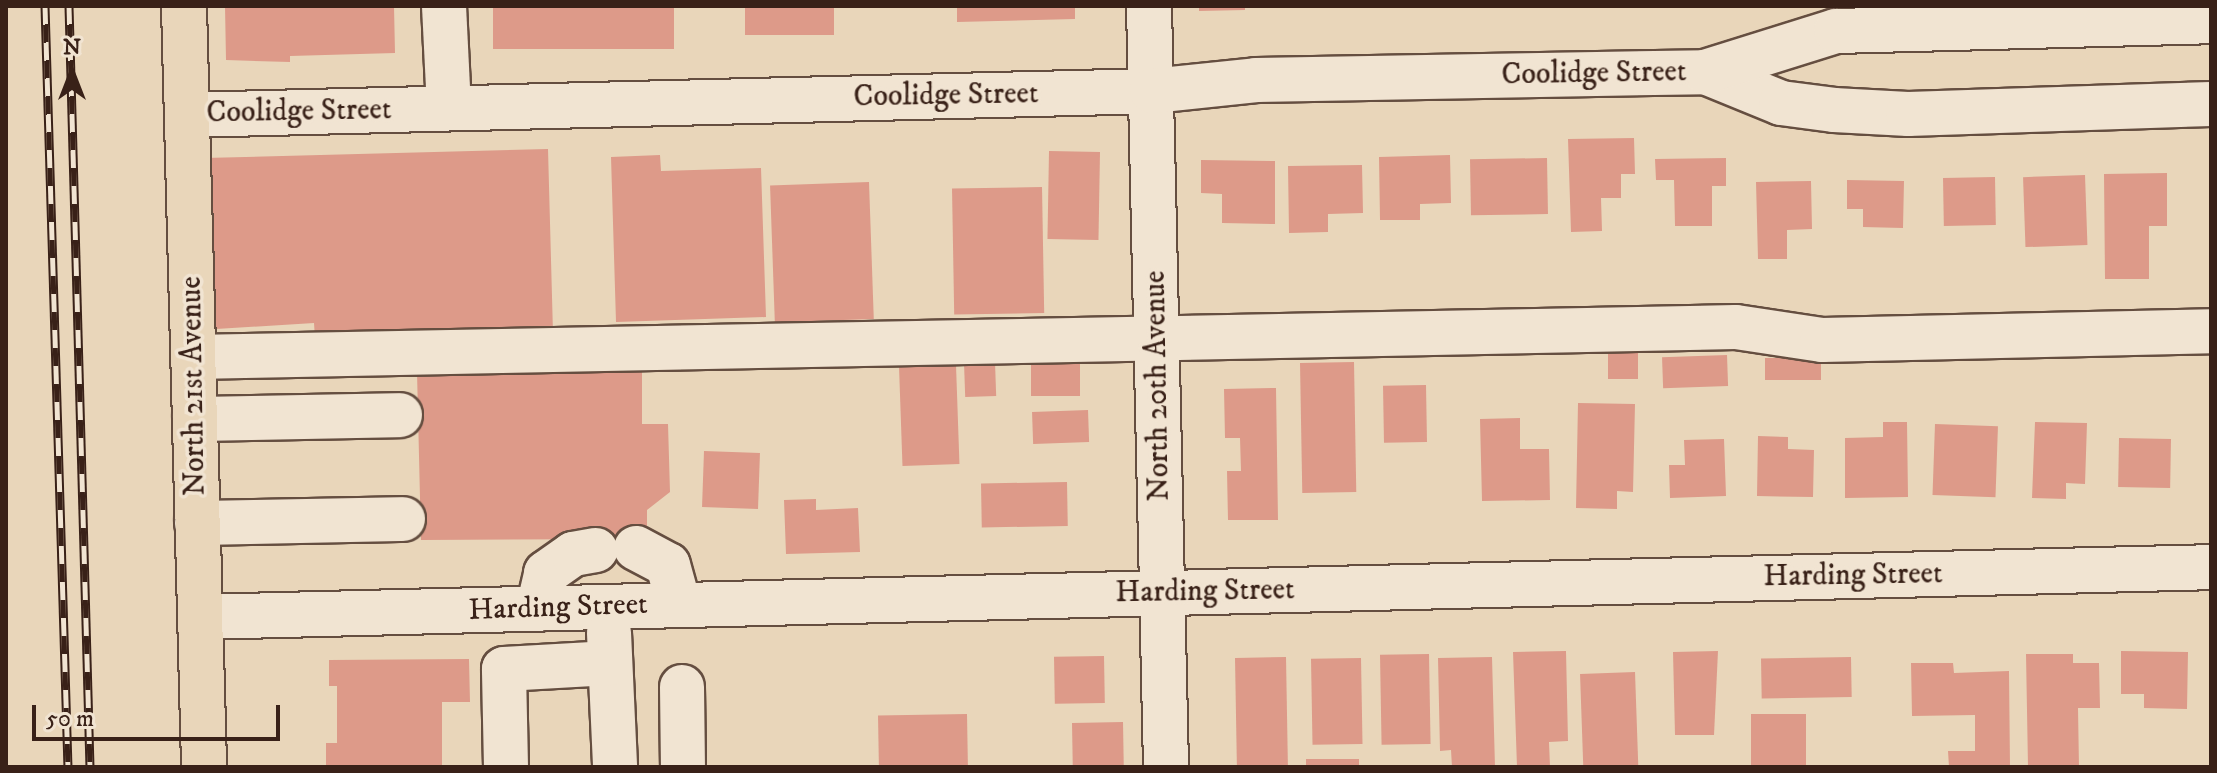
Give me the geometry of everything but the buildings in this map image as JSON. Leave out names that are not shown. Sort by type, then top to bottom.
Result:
[{"type":"main road","name":"North 21st Avenue","points":[[184,6],[204,767]]},
{"type":"street","points":[[444,6],[449,108]]},
{"type":"street","name":"North 20th Avenue","points":[[1149,6],[1166,767]]},
{"type":"street","name":"Coolidge Street","points":[[187,115],[1152,91],[1256,80],[1705,72],[1836,31],[2211,21]]},
{"type":"street","name":"Coolidge Street","points":[[1705,72],[1781,103],[1834,110],[1908,114],[2211,104]]},
{"type":"street","points":[[193,357],[1157,335],[1736,327],[1822,340],[2211,331]]},
{"type":"street","points":[[195,419],[400,415]]},
{"type":"street","points":[[197,523],[403,519]]},
{"type":"street","points":[[538,609],[546,573],[573,554],[616,549],[668,565],[679,605]]},
{"type":"street","name":"Harding Street","points":[[200,617],[2211,567]]},
{"type":"street","points":[[608,607],[615,767]]},
{"type":"street","points":[[506,767],[504,669],[610,663]]},
{"type":"street","points":[[682,687],[683,767]]},
{"type":"railway","points":[[45,6],[68,767]]},
{"type":"railway","points":[[69,6],[90,767]]}]
